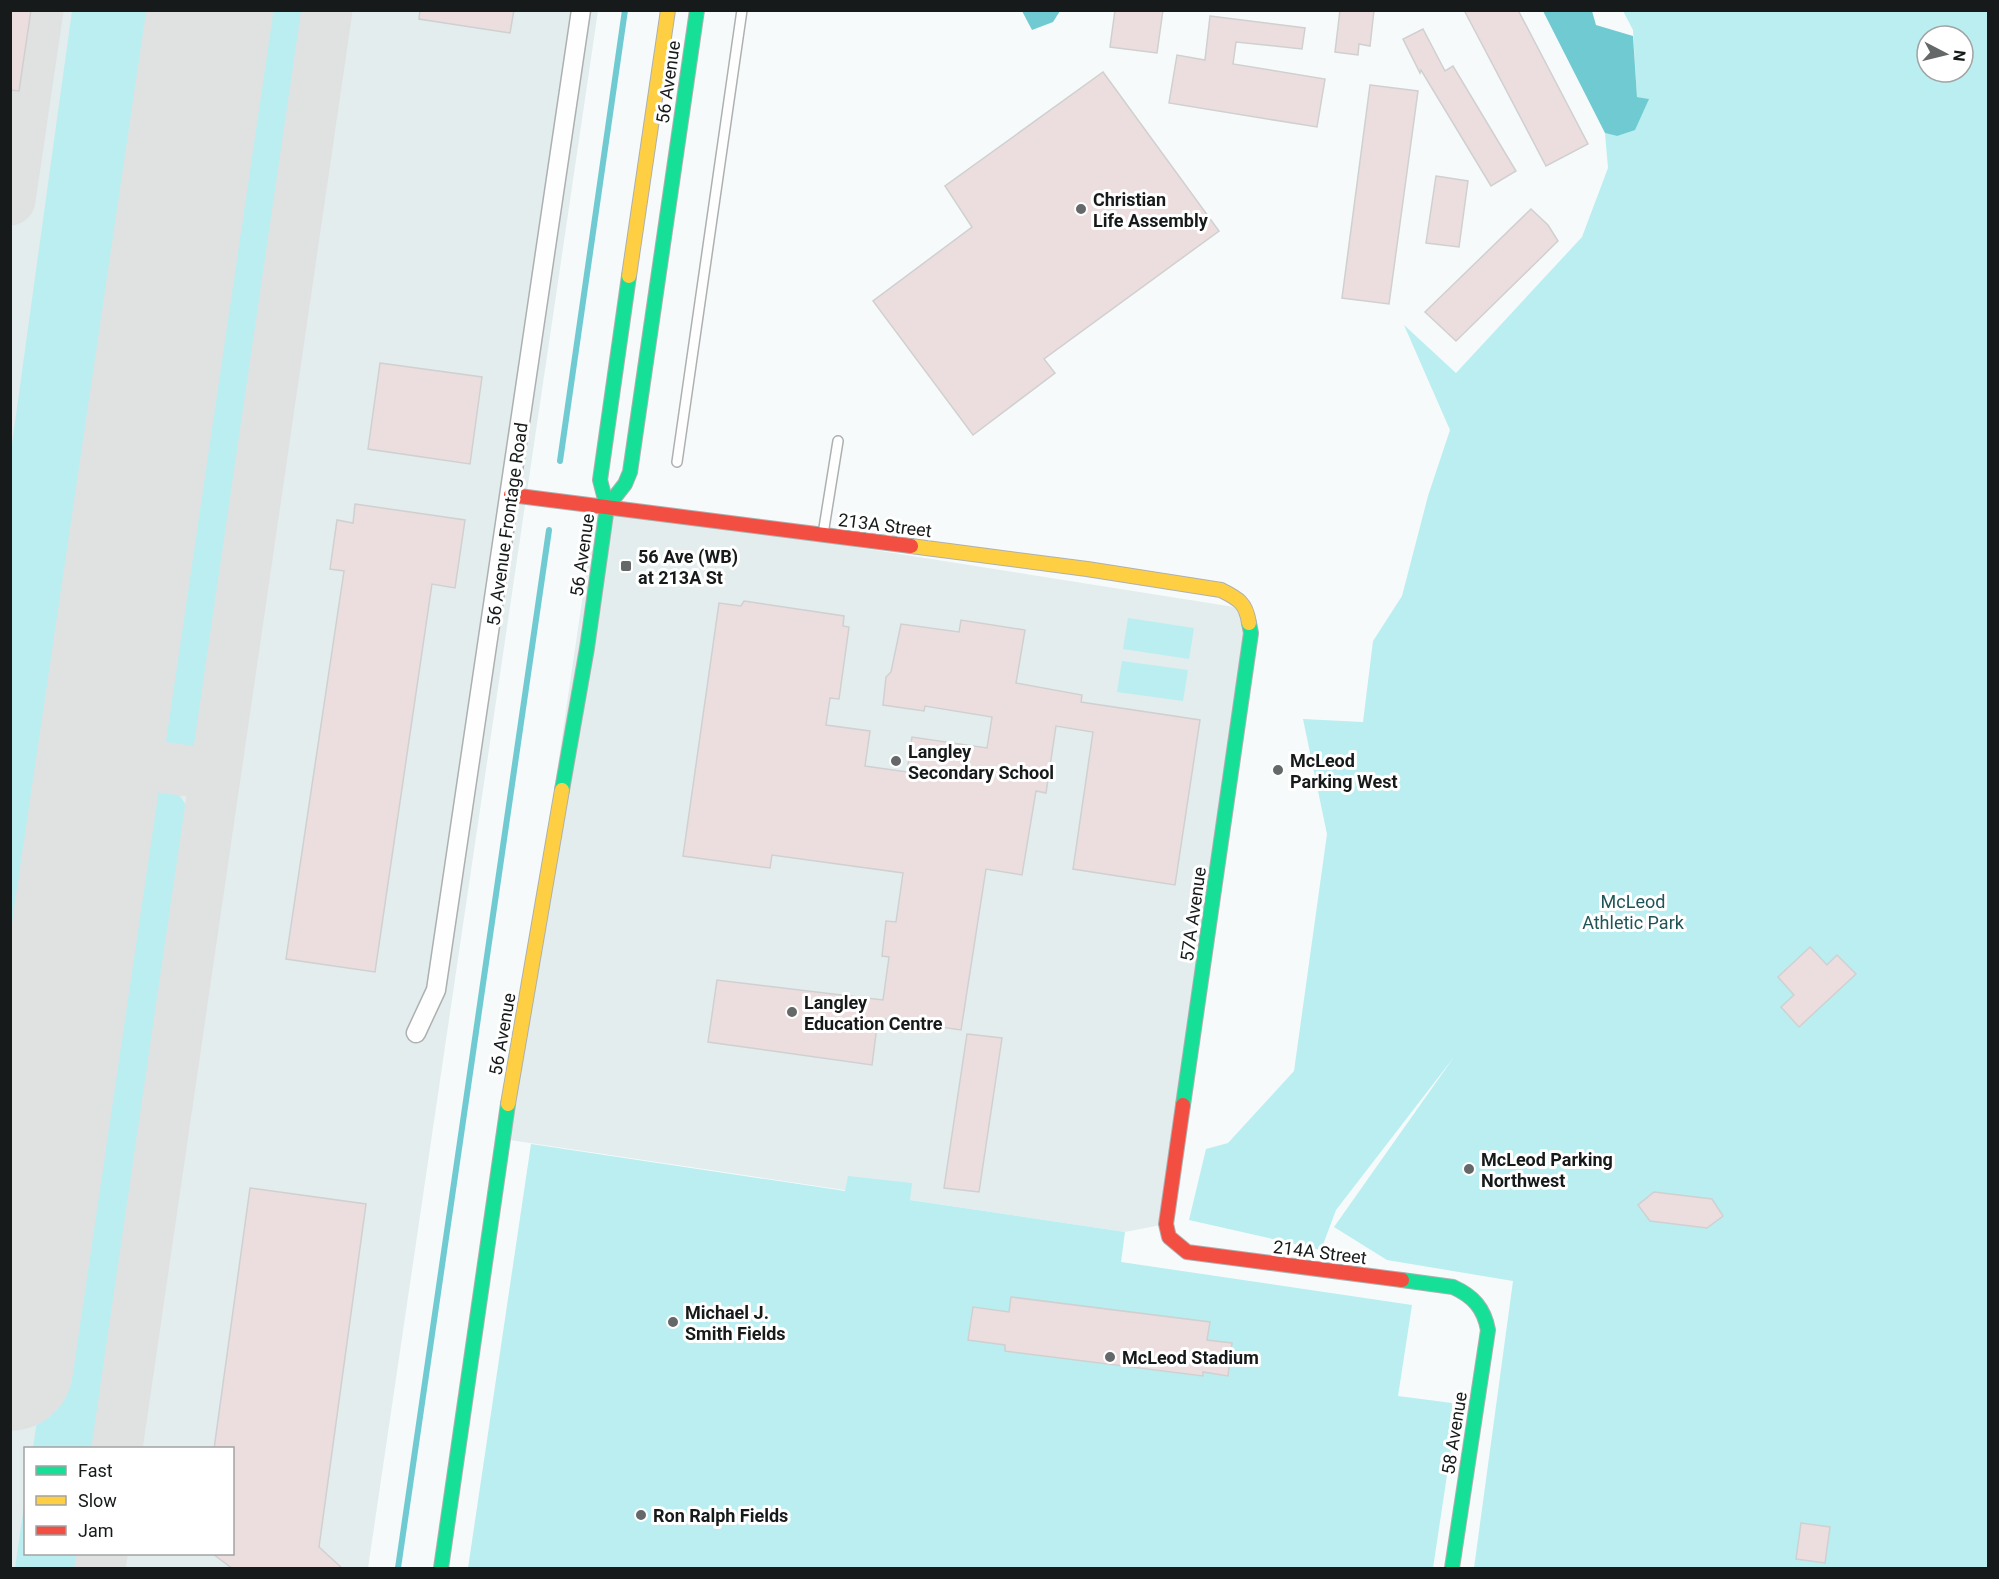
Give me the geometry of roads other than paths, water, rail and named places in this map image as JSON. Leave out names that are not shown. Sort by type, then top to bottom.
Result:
[{"type":"main road","name":"56 Avenue","points":[[441,1569],[508,1099],[587,648],[607,507],[600,471],[668,10]]},
{"type":"main road","name":"56 Avenue","points":[[607,507],[625,484],[630,472],[697,10]]},
{"type":"main road","name":"213A Street","points":[[511,495],[1221,590],[1241,600],[1247,609]]},
{"type":"main road","name":"57A Avenue","points":[[1166,1224],[1249,645],[1251,621],[1247,609]]},
{"type":"main road","name":"214A Street","points":[[1166,1224],[1169,1237],[1186,1252],[1454,1287],[1469,1294],[1481,1305]]},
{"type":"main road","name":"58 Avenue","points":[[1452,1569],[1488,1330],[1481,1305]]},
{"type":"street","name":"56 Avenue Frontage Road","points":[[416,1033],[436,990],[581,10]]},
{"type":"lane","points":[[677,462],[742,10]]},
{"type":"lane","points":[[823,535],[838,441]]},
{"type":"waterway","points":[[560,461],[625,10]]},
{"type":"waterway","points":[[398,1568],[549,530]]},
{"type":"place","name":"Christian Life Assembly","points":[[1081,209]]},
{"type":"place","name":"56 Ave (WB) at 213A St","points":[[626,566]]},
{"type":"place","name":"Langley Secondary School","points":[[896,761]]},
{"type":"place","name":"McLeod Parking West","points":[[1278,770]]},
{"type":"place","name":"Langley Education Centre","points":[[792,1012]]},
{"type":"place","name":"McLeod Parking Northwest","points":[[1469,1169]]},
{"type":"place","name":"Michael J. Smith Fields","points":[[673,1322]]},
{"type":"place","name":"McLeod Stadium","points":[[1110,1357]]},
{"type":"place","name":"Ron Ralph Fields","points":[[641,1515]]},
{"type":"park label","name":"McLeod Athletic Park","points":[[1633,911]]}]
